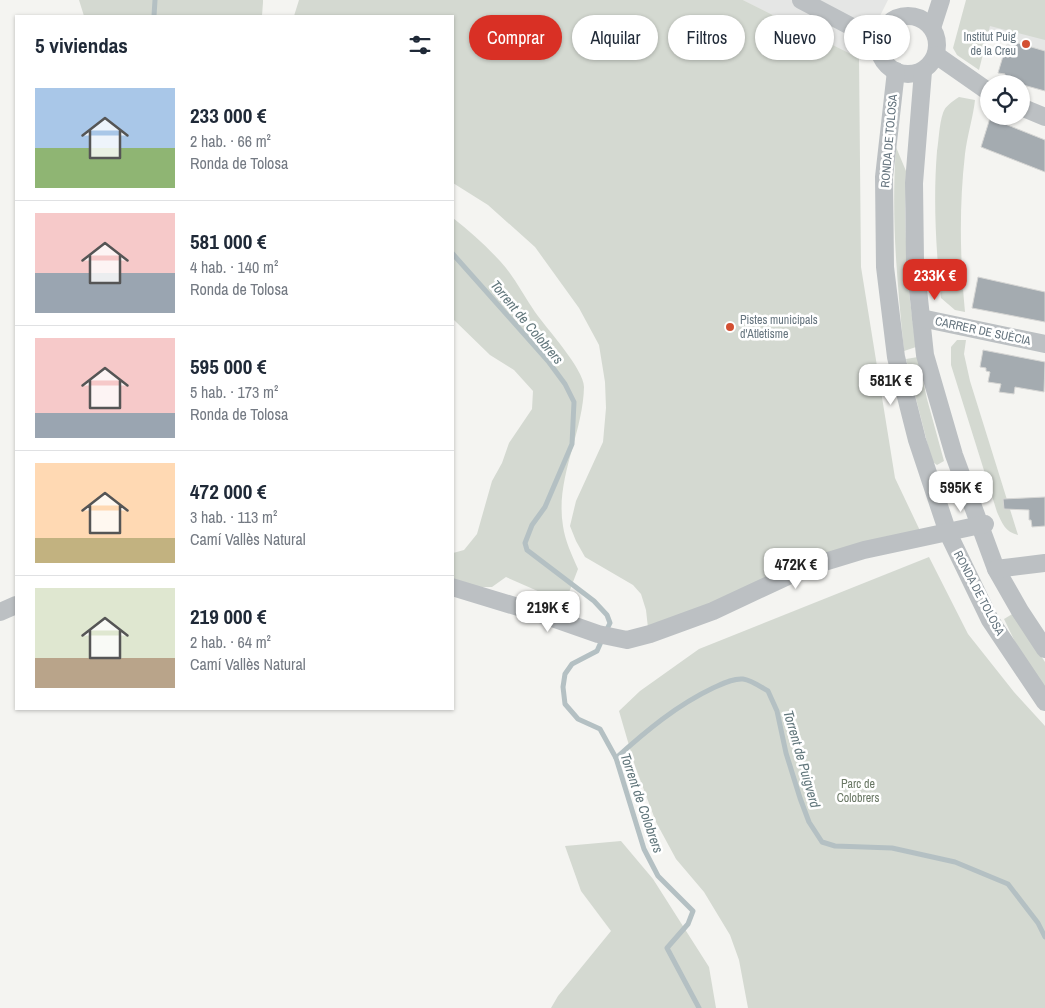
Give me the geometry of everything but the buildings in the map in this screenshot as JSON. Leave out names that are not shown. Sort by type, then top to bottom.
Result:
[{"type":"street","points":[[801,0],[844,23]]},
{"type":"street","points":[[932,28],[942,0]]},
{"type":"street","points":[[884,60],[889,67],[896,71],[914,74],[933,61],[936,55],[938,46],[932,28],[917,17],[910,8]]},
{"type":"street","points":[[936,55],[980,86]]},
{"type":"street","points":[[922,70],[914,183],[915,261],[925,356],[954,455],[983,525],[996,569],[1045,650]]},
{"type":"street","name":"RONDA DE TOLOSA","points":[[896,71],[884,178],[886,276],[896,357],[917,440],[948,532],[990,620],[1045,702]]},
{"type":"street","points":[[1030,111],[1045,117]]},
{"type":"street","name":"CARRER DE SUÈCIA","points":[[921,318],[1045,344]]},
{"type":"street","name":"RONDA DE TOLOSA","points":[[948,532],[983,525]]},
{"type":"street","points":[[454,588],[538,613],[598,634],[627,640],[650,634],[713,611],[805,568],[864,550],[948,532]]},
{"type":"street","points":[[996,569],[1045,563]]},
{"type":"street","points":[[0,612],[15,605]]},
{"type":"shaded area","points":[[743,0],[888,0],[880,15],[844,15],[844,50],[834,46],[834,15],[773,15]]},
{"type":"shaded area","name":"Institut Puig de la Creu","points":[[996,0],[1045,0],[1045,91],[1030,87],[1030,75],[1005,75],[998,73],[1007,43],[987,36]]},
{"type":"green space","points":[[79,0],[263,0],[262,15],[84,15]]},
{"type":"green space","name":"Pistes municipals d'Atletisme","points":[[299,0],[743,0],[773,15],[755,15],[755,60],[834,60],[834,46],[844,50],[844,60],[859,60],[861,267],[895,478],[923,537],[648,628],[646,610],[641,594],[633,585],[585,557],[570,526],[576,501],[603,442],[606,408],[605,382],[599,345],[579,308],[535,247],[488,205],[454,184],[454,15],[294,15]]},
{"type":"green space","points":[[966,0],[1045,0],[1045,40],[990,26],[979,70],[957,55],[953,48]]},
{"type":"green space","points":[[959,97],[975,100],[966,147],[961,213],[961,252],[965,312],[955,310],[941,298],[936,225],[935,188],[941,122],[946,108]]},
{"type":"green space","points":[[896,147],[906,171],[906,242],[910,300],[916,347],[904,351],[894,224]]},
{"type":"green space","points":[[454,219],[477,238],[505,267],[535,312],[564,349],[582,379],[584,387],[582,405],[563,491],[564,532],[578,569],[565,603],[506,577],[492,587],[470,587],[454,580],[454,553],[464,550],[477,534],[492,481],[502,463],[509,443],[532,409],[533,391],[514,370],[490,355],[454,320]]},
{"type":"green space","points":[[957,340],[966,340],[964,354],[970,381],[1018,535],[1007,529],[997,512],[951,365],[951,347]]},
{"type":"green space","points":[[918,357],[944,461],[937,465],[933,462],[930,454],[906,359]]},
{"type":"green space","name":"Parc de Colobrers","points":[[929,557],[968,634],[1014,692],[1045,726],[1045,1008],[748,1008],[739,960],[730,935],[704,892],[676,859],[656,822],[635,766],[619,711],[640,691],[699,649]]},
{"type":"green space","points":[[1014,613],[1045,662],[1045,687],[1017,646],[1004,619]]},
{"type":"green space","points":[[621,841],[653,879],[709,967],[716,1008],[551,1008],[558,996],[611,931],[581,891],[565,846]]},
{"type":"waterway","name":"Torrent de Colobrers","points":[[154,15],[155,0]]},
{"type":"waterway","name":"Torrent de Colobrers","points":[[454,255],[548,361],[565,384],[574,402],[572,444],[545,507],[532,525],[525,543],[527,550],[594,601],[607,615],[610,623],[606,631]]},
{"type":"waterway","name":"Torrent de Colobrers","points":[[601,642],[597,651],[572,664],[565,674],[563,687],[565,704],[578,719],[600,729],[616,758],[644,849],[658,876],[693,911],[688,924],[667,948],[699,1008]]},
{"type":"waterway","name":"Torrent de Puigverd","points":[[616,758],[662,719],[687,702],[731,680],[743,679],[749,681],[768,691],[777,711],[786,753],[800,798],[809,822],[822,842],[835,846],[892,848],[955,862],[1008,884],[1038,923],[1045,937]]},
{"type":"place","name":"Institut Puig de la Creu","points":[[1026,44]]},
{"type":"place","name":"Pistes municipals d'Atletisme","points":[[730,327]]}]
